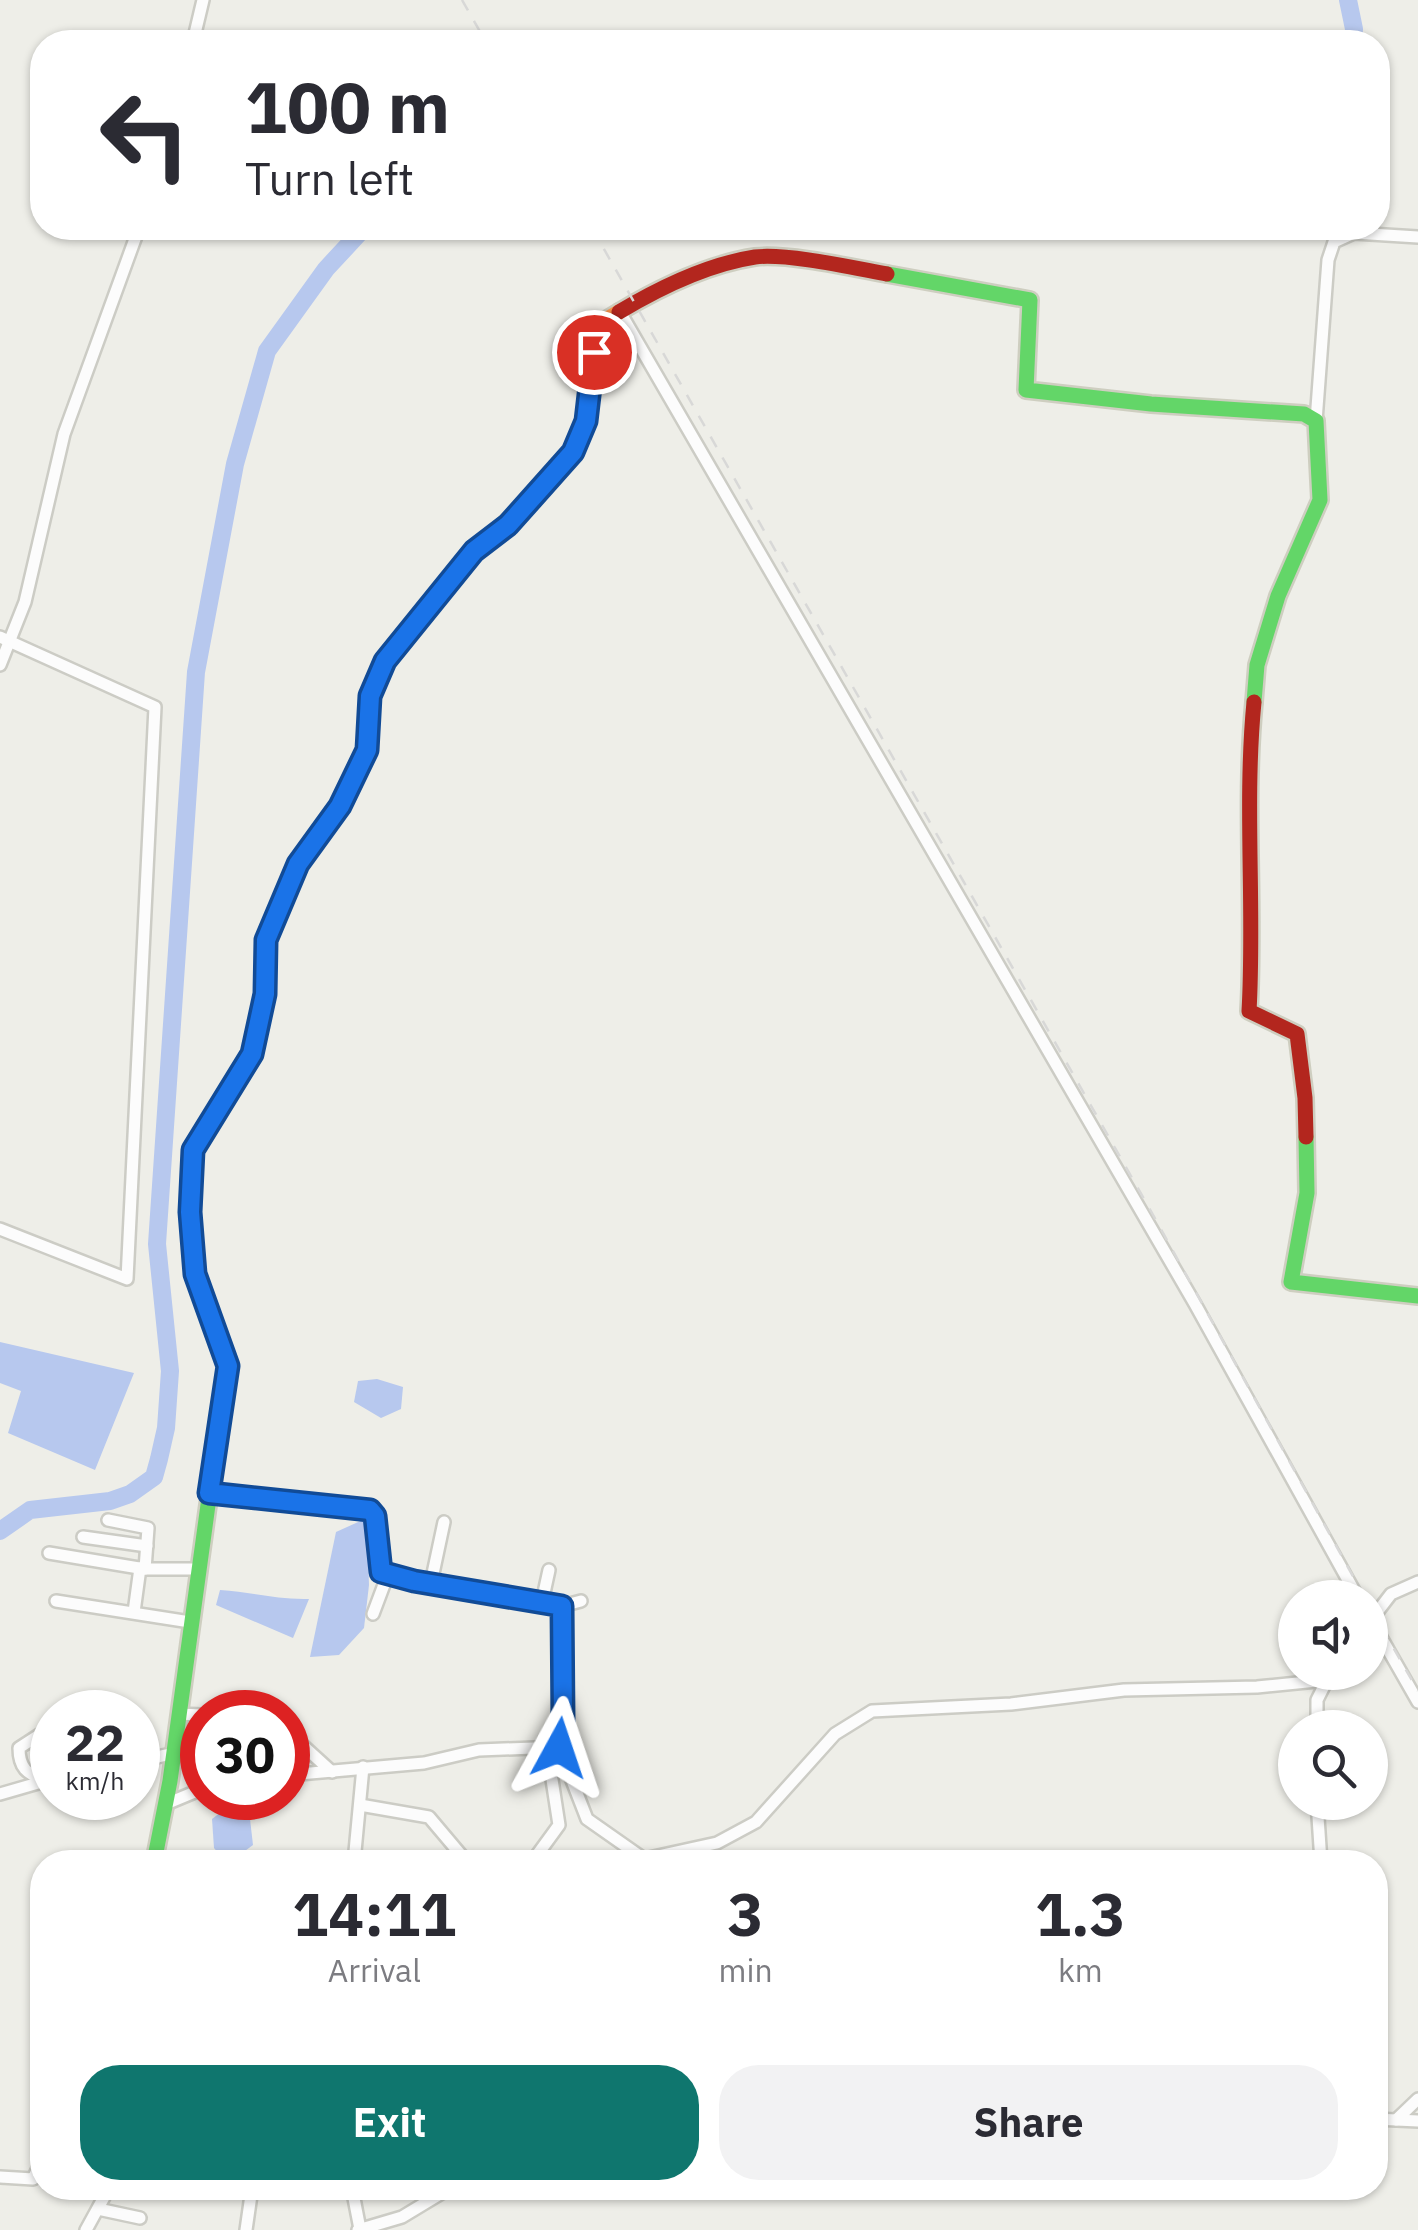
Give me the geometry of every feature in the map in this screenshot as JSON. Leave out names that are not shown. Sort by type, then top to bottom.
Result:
[{"type":"street","points":[[196,30],[202,0]]},
{"type":"street","points":[[1390,235],[1418,237]]},
{"type":"street","points":[[0,665],[5,639],[25,602],[64,434],[135,240]]},
{"type":"street","points":[[1338,240],[1334,242],[1328,260],[1316,421],[1320,500],[1278,596],[1258,665],[1251,729],[1250,1011],[1298,1034],[1305,1098],[1307,1193],[1291,1282],[1418,1296]]},
{"type":"street","points":[[156,1850],[228,1366],[195,1274],[190,1212],[193,1150],[252,1054],[265,994],[266,940],[298,864],[340,806],[367,750],[370,696],[385,661],[474,551],[508,525],[573,452],[586,421],[588,380],[600,324],[666,284],[757,257],[829,264],[1030,300],[1026,390],[1151,404],[1304,414],[1316,421]]},
{"type":"street","points":[[620,312],[1195,1304],[1348,1580]]},
{"type":"street","points":[[0,1229],[126,1278],[156,706],[5,639]]},
{"type":"street","points":[[209,1493],[370,1510],[375,1516],[381,1572],[562,1606],[580,1601]]},
{"type":"street","points":[[108,1520],[148,1528],[134,1612]]},
{"type":"street","points":[[431,1584],[444,1522]]},
{"type":"street","points":[[84,1537],[147,1546]]},
{"type":"street","points":[[49,1553],[142,1569],[198,1569]]},
{"type":"street","points":[[542,1602],[549,1570]]},
{"type":"street","points":[[373,1614],[388,1574]]},
{"type":"street","points":[[1388,1599],[1391,1594],[1418,1582]]},
{"type":"street","points":[[56,1601],[190,1622]]},
{"type":"street","points":[[541,1850],[559,1826],[553,1747],[563,1721],[562,1606]]},
{"type":"street","points":[[1388,1653],[1418,1702]]},
{"type":"street","points":[[684,1850],[717,1842],[756,1822],[835,1734],[872,1710],[1011,1704],[1124,1690],[1278,1684]]},
{"type":"street","points":[[30,1741],[19,1748],[19,1761],[30,1774]]},
{"type":"street","points":[[310,1774],[424,1763],[479,1750],[553,1747]]},
{"type":"street","points":[[553,1747],[587,1819],[629,1850]]},
{"type":"street","points":[[310,1752],[332,1772]]},
{"type":"street","points":[[160,1756],[172,1754]]},
{"type":"street","points":[[355,1850],[364,1767]]},
{"type":"street","points":[[0,1794],[30,1785]]},
{"type":"street","points":[[166,1804],[180,1798]]},
{"type":"street","points":[[360,1806],[430,1818],[456,1850]]},
{"type":"street","points":[[1318,1820],[1320,1850]]},
{"type":"street","points":[[1396,2120],[1418,2098]]},
{"type":"street","points":[[1388,2119],[1418,2121]]},
{"type":"street","points":[[0,2177],[30,2179]]},
{"type":"street","points":[[86,2230],[102,2200]]},
{"type":"street","points":[[98,2208],[106,2200]]},
{"type":"street","points":[[246,2230],[250,2200]]},
{"type":"street","points":[[354,2200],[359,2230],[404,2223],[434,2200]]},
{"type":"street","points":[[98,2208],[140,2218]]},
{"type":"water","points":[[0,1342],[134,1373],[95,1470],[8,1433],[21,1391],[0,1383]]},
{"type":"water","points":[[377,1379],[403,1387],[401,1409],[381,1418],[354,1402],[358,1381]]},
{"type":"water","points":[[367,1518],[369,1585],[364,1628],[339,1655],[310,1657],[336,1532]]},
{"type":"water","points":[[220,1590],[309,1599],[293,1638],[216,1605]]},
{"type":"water","points":[[212,1820],[250,1820],[253,1845],[246,1850],[214,1848]]},
{"type":"waterway","points":[[1348,0],[1354,30]]},
{"type":"waterway","points":[[0,1531],[30,1510],[110,1501],[130,1494],[154,1477],[166,1428],[170,1371],[157,1244],[196,672],[235,464],[267,351],[326,269],[353,240]]},
{"type":"railway","points":[[462,0],[479,30]]},
{"type":"railway","points":[[599,240],[1152,1213],[1355,1580]]},
{"type":"railway","points":[[1388,1638],[1418,1691]]},
{"type":"traffic: fast","points":[[887,274],[1030,300],[1026,390],[1151,404],[1304,414],[1316,421],[1320,500],[1278,596],[1257,665],[1254,702]]},
{"type":"traffic: fast","points":[[156,1850],[170,1781],[227,1367],[195,1274],[189,1212],[193,1149],[252,1054],[265,994],[266,940],[299,864],[340,806],[367,750],[370,696],[385,661],[458,571]]},
{"type":"traffic: fast","points":[[1306,1137],[1307,1193],[1291,1282],[1418,1296]]},
{"type":"traffic: slow","points":[[458,571],[546,486],[575,447],[585,425],[589,371],[599,324],[619,312]]},
{"type":"traffic: jam","points":[[619,312],[685,278],[755,257],[802,259],[887,274]]},
{"type":"traffic: jam","points":[[1254,702],[1249,1011],[1297,1034],[1306,1137]]},
{"type":"route","points":[[559,1748],[563,1721],[562,1606],[381,1572],[375,1516],[370,1510],[209,1493],[228,1366],[195,1274],[190,1212],[193,1150],[252,1054],[265,994],[266,940],[298,864],[340,806],[367,750],[370,696],[385,661],[474,551],[508,525],[573,452],[586,421],[594,352]]}]
